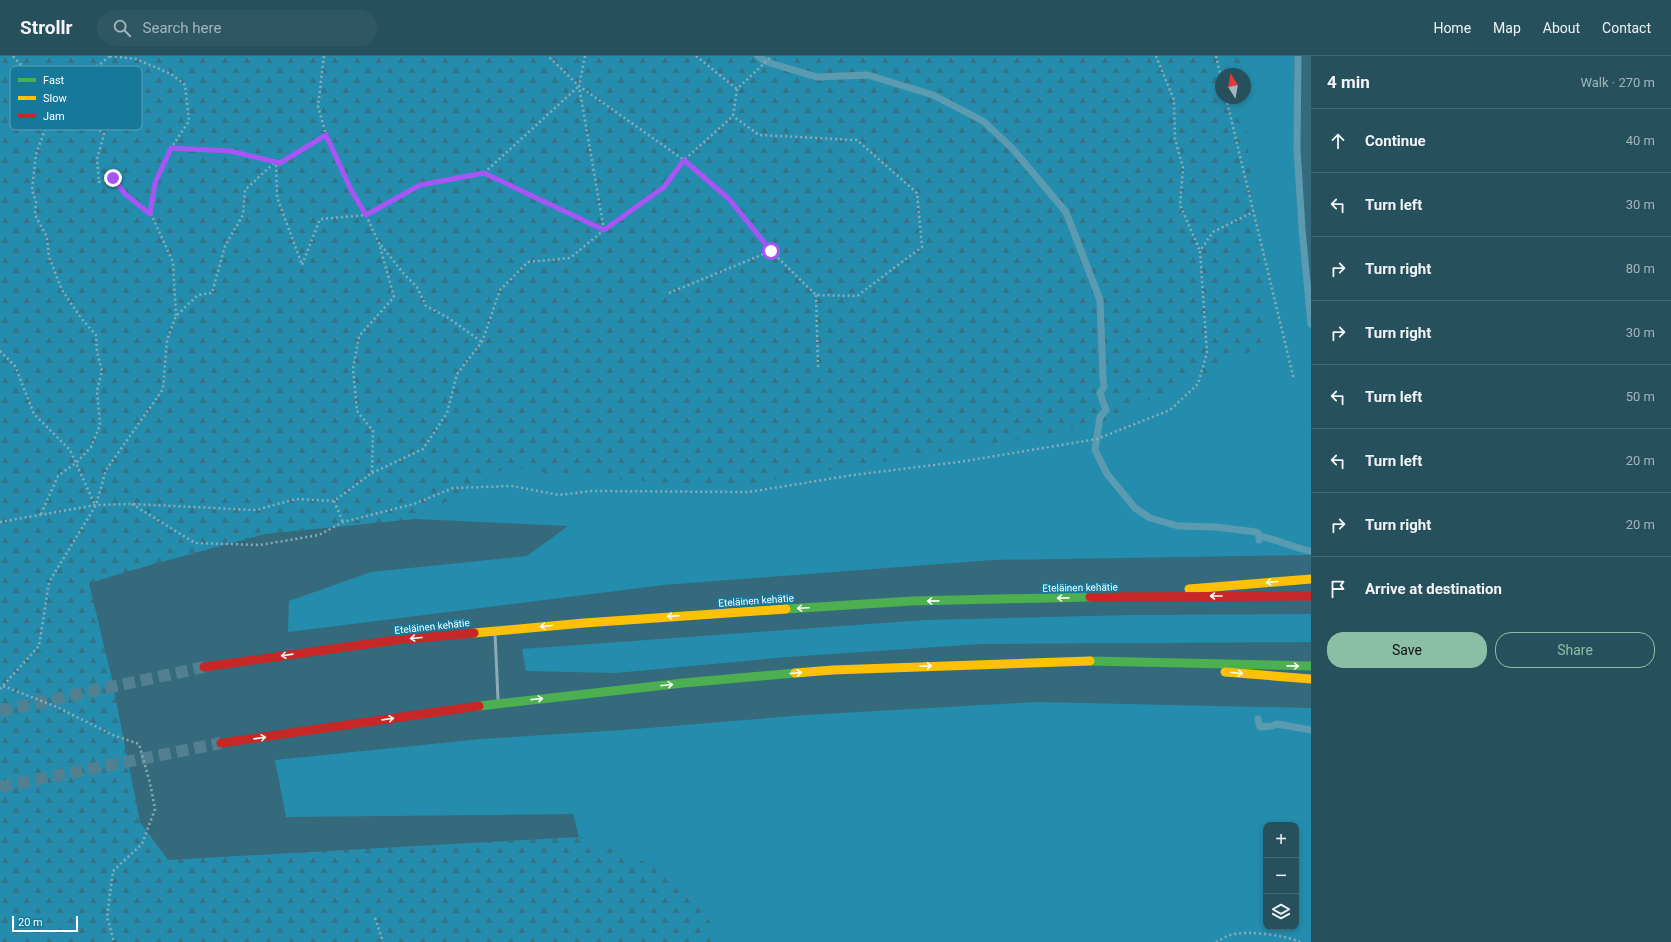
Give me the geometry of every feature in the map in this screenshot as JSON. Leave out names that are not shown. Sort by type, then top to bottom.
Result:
[{"type":"highway","points":[[1102,597],[1311,579]]},
{"type":"highway","name":"Eteläinen kehätie","points":[[204,667],[396,640],[746,611],[912,601],[1102,597],[1311,596]]},
{"type":"highway","points":[[1100,661],[1311,679]]},
{"type":"highway","points":[[221,743],[499,703],[683,683],[833,670],[1100,661],[1311,666]]},
{"type":"lane","points":[[494,631],[499,703]]},
{"type":"path","points":[[14,56],[23,66]]},
{"type":"path","points":[[98,66],[110,56],[136,59],[171,74],[185,85],[189,121],[171,148],[155,183],[150,214]]},
{"type":"path","points":[[324,56],[318,106],[326,135],[351,190],[366,215],[379,243],[394,297],[359,336],[353,369],[357,412],[373,431],[372,473]]},
{"type":"path","points":[[548,56],[579,86],[684,160],[729,199],[771,251],[816,295],[857,296],[922,247],[917,193],[857,140],[759,135],[733,116]]},
{"type":"path","points":[[585,56],[579,86],[604,230]]},
{"type":"path","points":[[696,56],[737,89]]},
{"type":"path","points":[[0,522],[96,505],[132,504],[256,510],[296,499],[334,501],[372,473],[423,449],[447,413],[457,374],[482,342],[500,290],[528,262],[570,258],[604,230],[664,187],[684,160],[733,116],[737,89],[772,56]]},
{"type":"path","points":[[132,504],[195,543],[260,545],[319,534],[343,522],[414,504],[454,488],[512,486],[559,495],[591,491],[749,492],[853,475],[958,462],[1097,439],[1170,410],[1198,384],[1207,353],[1200,252],[1180,205],[1183,168],[1175,139],[1174,100],[1156,56]]},
{"type":"path","points":[[1216,56],[1219,68]]},
{"type":"path","points":[[276,161],[277,198],[302,265],[320,219],[366,215],[420,185],[484,173],[579,86]]},
{"type":"path","points":[[1227,104],[1294,380]]},
{"type":"path","points":[[41,515],[58,476],[77,462],[91,447],[100,425],[97,391],[102,371],[96,352],[96,335],[81,318],[62,290],[49,257],[47,237],[35,215],[36,201],[32,190],[36,154],[44,130]]},
{"type":"path","points":[[0,689],[39,646],[49,582],[96,505],[106,470],[164,389],[167,340],[176,316],[173,262],[150,214],[125,194],[113,178],[99,182],[97,159],[104,134],[100,130]]},
{"type":"path","points":[[171,148],[230,151],[280,163],[326,135]]},
{"type":"path","points":[[176,316],[198,295],[212,293],[225,246],[243,216],[245,190],[276,161]]},
{"type":"path","points":[[484,173],[604,230]]},
{"type":"path","points":[[1200,252],[1213,232],[1253,212]]},
{"type":"path","points":[[379,243],[403,273],[417,287],[426,306],[447,317],[482,342]]},
{"type":"path","points":[[669,293],[771,251]]},
{"type":"path","points":[[816,295],[818,367]]},
{"type":"path","points":[[0,351],[15,366],[34,414],[70,450],[96,505]]},
{"type":"path","points":[[334,501],[343,522]]},
{"type":"path","points":[[3,686],[57,707],[113,735],[139,744],[150,783],[155,809],[142,844],[113,870],[107,917],[114,942]]},
{"type":"path","points":[[375,918],[383,942]]},
{"type":"path","points":[[1216,942],[1231,935],[1244,933],[1300,942]]},
{"type":"green space","points":[[0,56],[1239,56],[1240,68],[1215,68],[1215,104],[1244,104],[1268,343],[1095,426],[731,487],[566,476],[506,467],[415,519],[265,534],[89,583],[111,675],[140,822],[168,860],[579,837],[640,860],[690,890],[722,942],[0,942]]},
{"type":"green space","points":[[1239,56],[1295,56],[1297,211],[1311,289],[1311,555],[993,560],[663,585],[288,632],[289,601],[371,572],[527,556],[568,526],[415,519],[506,467],[1233,104],[1251,104],[1251,68],[1240,68]]},
{"type":"green space","points":[[1311,614],[1311,642],[981,644],[787,657],[616,673],[526,671],[522,649],[925,620],[1132,615]]},
{"type":"green space","points":[[1036,702],[1311,708],[1311,942],[722,942],[690,890],[640,860],[579,837],[573,814],[286,817],[275,760],[481,739],[623,730],[805,715]]},
{"type":"waterway","points":[[758,56],[767,62],[817,77],[868,75],[933,95],[983,121],[1012,148],[1066,212],[1100,300],[1104,387],[1100,393],[1106,410],[1100,417],[1095,450],[1107,474],[1135,508],[1150,518],[1178,526],[1216,527],[1256,532],[1259,534],[1259,540]]},
{"type":"waterway","points":[[1298,56],[1297,149],[1302,229],[1311,324]]},
{"type":"waterway","points":[[1259,536],[1311,551]]},
{"type":"waterway","points":[[1258,719],[1260,727],[1277,724],[1311,730]]},
{"type":"tunnel","points":[[0,711],[204,667]]},
{"type":"tunnel","points":[[0,787],[221,743]]},
{"type":"traffic: fast","points":[[786,609],[912,601],[1090,597]]},
{"type":"traffic: fast","points":[[1090,661],[1311,666]]},
{"type":"traffic: fast","points":[[479,706],[683,683],[795,673]]},
{"type":"traffic: slow","points":[[1189,589],[1311,579]]},
{"type":"traffic: slow","points":[[474,633],[584,623],[786,609]]},
{"type":"traffic: slow","points":[[795,673],[833,670],[1090,661]]},
{"type":"traffic: slow","points":[[1225,672],[1311,679]]},
{"type":"traffic: jam","points":[[1090,597],[1311,596]]},
{"type":"traffic: jam","points":[[204,667],[396,640],[474,633]]},
{"type":"traffic: jam","points":[[221,743],[479,706]]},
{"type":"route","points":[[113,178],[125,194],[150,214],[155,183],[171,148],[230,151],[280,163],[326,135],[351,190],[366,215],[420,185],[484,173],[604,230],[664,187],[684,160],[729,199],[771,251]]}]
